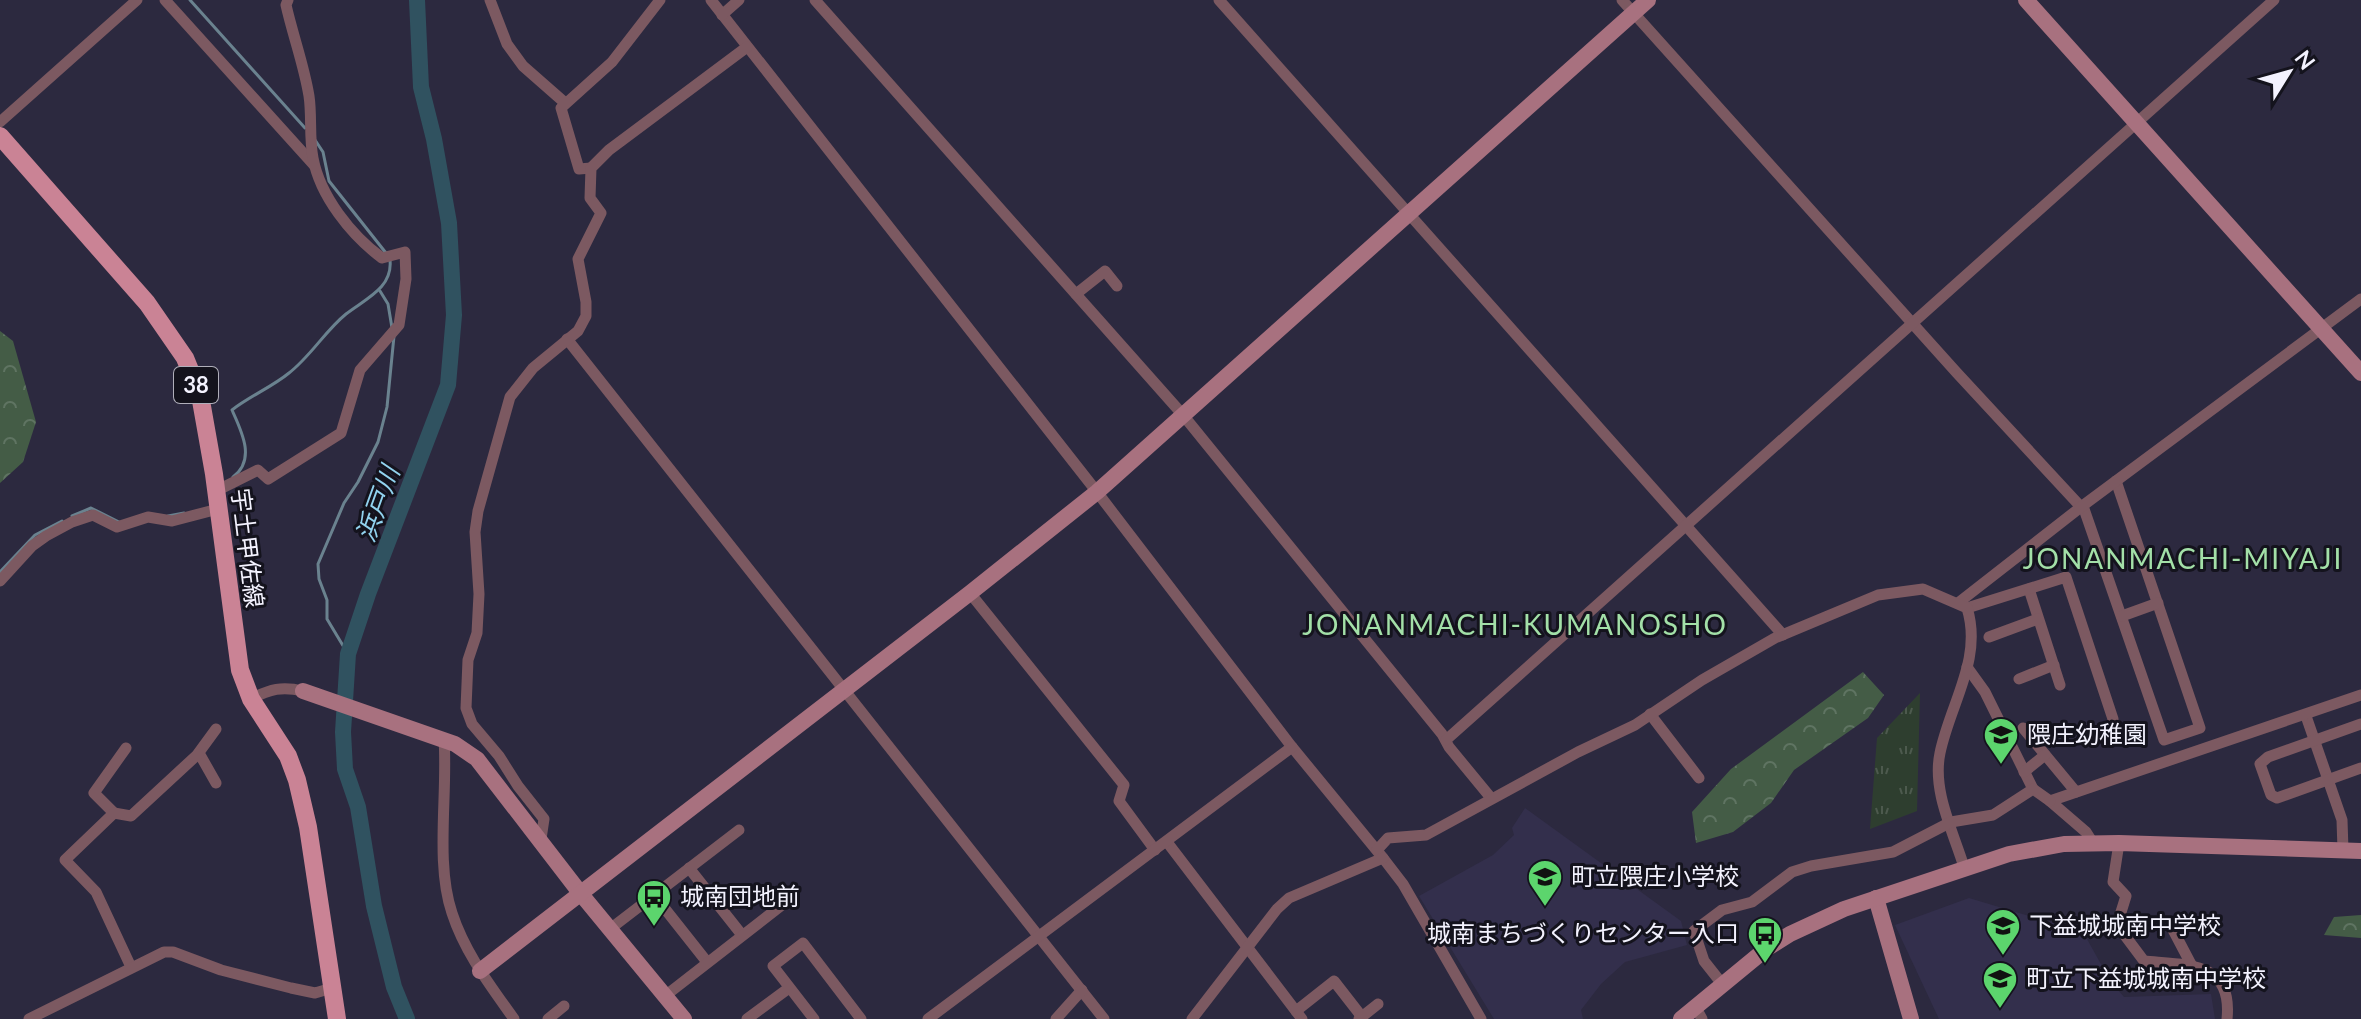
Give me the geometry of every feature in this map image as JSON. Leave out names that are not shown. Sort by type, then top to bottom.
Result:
[{"type":"main road","name":"宇土甲佐線","points":[[0,136],[147,303],[185,358],[200,395],[240,670],[251,699],[288,756],[297,780],[308,827],[337,1019]]},
{"type":"street","points":[[0,122],[137,0]]},
{"type":"street","points":[[165,0],[315,165]]},
{"type":"street","points":[[0,581],[32,546],[83,518],[93,515],[117,527],[148,517],[172,521],[217,500],[258,470],[268,479],[341,433],[360,370],[399,325],[406,279],[405,252],[382,258],[367,247],[327,196],[318,179],[309,97],[286,5],[288,0]]},
{"type":"street","points":[[490,0],[507,44],[523,66],[564,102]]},
{"type":"street","points":[[711,0],[1097,492],[1292,747],[1403,884],[1481,1019]]},
{"type":"street","points":[[722,15],[739,0]]},
{"type":"street","points":[[815,0],[1183,415],[1491,798]]},
{"type":"street","points":[[1219,0],[1783,635]]},
{"type":"street","points":[[480,971],[1097,492],[1409,213],[1628,6],[1648,0]]},
{"type":"street","points":[[2026,0],[2361,373]]},
{"type":"street","points":[[1446,740],[2274,0]]},
{"type":"street","points":[[656,2],[605,69],[564,102],[561,108],[579,169],[591,168],[747,47]]},
{"type":"street","points":[[1628,6],[1912,324],[2082,506],[2164,740],[2200,728],[2116,481]]},
{"type":"street","points":[[541,839],[544,819],[472,724],[466,708],[468,660],[477,633],[479,594],[475,532],[502,418],[510,397],[519,383],[578,331],[586,316],[578,259],[601,213],[590,198],[591,168]]},
{"type":"street","points":[[1076,294],[1105,271],[1117,286]]},
{"type":"street","points":[[1962,606],[2082,506],[2361,299]]},
{"type":"street","points":[[567,339],[1104,1019]]},
{"type":"street","points":[[1192,1019],[1277,909],[1289,898],[1380,854],[1388,838],[1426,835],[1650,714],[1702,680],[1783,635],[1878,595],[1923,589],[1962,606],[2066,577],[2113,719]]},
{"type":"street","points":[[2029,589],[2060,685]]},
{"type":"street","points":[[970,593],[1124,785],[1119,801],[1155,850]]},
{"type":"street","points":[[2122,616],[2158,603]]},
{"type":"street","points":[[1962,606],[1973,633],[1967,667],[1939,755],[1942,804],[1951,822],[1964,867]]},
{"type":"street","points":[[1989,637],[2038,619]]},
{"type":"street","points":[[2019,679],[2054,665]]},
{"type":"street","points":[[1967,667],[1985,692],[2033,789],[2086,832],[2093,843]]},
{"type":"street","points":[[251,699],[268,690],[284,687],[303,691],[455,744],[487,770],[581,894],[684,1019]]},
{"type":"street","points":[[2050,801],[2361,695]]},
{"type":"street","points":[[1650,714],[1699,778]]},
{"type":"street","points":[[2306,716],[2342,820],[2343,850]]},
{"type":"street","points":[[2361,724],[2268,757],[2260,764],[2271,795],[2277,798],[2361,768]]},
{"type":"street","points":[[2023,728],[2076,792]]},
{"type":"street","points":[[126,748],[94,793],[114,813],[131,816],[199,753],[216,729]]},
{"type":"street","points":[[440,738],[448,897],[458,930],[480,971],[514,1019]]},
{"type":"street","points":[[928,1019],[1292,747]]},
{"type":"street","points":[[199,753],[216,783]]},
{"type":"street","points":[[2024,772],[2045,755]]},
{"type":"street","points":[[1723,985],[1704,961],[1694,931],[1722,910],[1752,902],[1792,872],[1893,852],[1951,822],[1993,815],[2033,789]]},
{"type":"street","points":[[114,813],[65,860],[96,892],[131,967]]},
{"type":"street","points":[[610,929],[739,830]]},
{"type":"street","points":[[1167,842],[1299,1015],[1334,981],[1361,1018],[1378,1004]]},
{"type":"street","points":[[2119,843],[2113,882],[2126,896],[2118,927],[2144,961],[2204,968],[2217,975],[2225,993],[2227,1019]]},
{"type":"street","points":[[1681,1019],[1699,1014],[1723,985],[1766,949],[1790,934],[1844,909],[1964,867],[2034,848],[2119,843],[2361,851]]},
{"type":"street","points":[[689,868],[742,935]]},
{"type":"street","points":[[654,895],[707,962]]},
{"type":"street","points":[[665,996],[791,898]]},
{"type":"street","points":[[1876,898],[1911,1019]]},
{"type":"street","points":[[2172,928],[2192,966]]},
{"type":"street","points":[[814,1019],[773,966],[803,943],[861,1019]]},
{"type":"street","points":[[29,1019],[164,952],[173,952],[221,970],[291,988],[315,993],[332,988]]},
{"type":"street","points":[[747,1019],[789,988]]},
{"type":"street","points":[[1056,1019],[1082,990]]},
{"type":"street","points":[[548,1019],[564,1006]]},
{"type":"shaded area","name":"町立隈庄小学校","points":[[1525,808],[1681,921],[1687,945],[1625,962],[1601,984],[1581,1010],[1583,1019],[1494,1019],[1419,896],[1493,855],[1514,835],[1512,828]]},
{"type":"shaded area","name":"下益城城南中学校","points":[[1969,898],[2083,932],[2111,982],[2124,997],[2211,994],[2215,1019],[1939,1019],[1895,925]]},
{"type":"green space","points":[[0,331],[13,341],[36,422],[23,462],[0,483]]},
{"type":"green space","points":[[1863,672],[1884,695],[1868,718],[1794,770],[1771,803],[1733,832],[1696,843],[1692,812],[1731,769]]},
{"type":"green space","points":[[1920,693],[1917,811],[1870,829],[1877,738]]},
{"type":"green space","points":[[2361,915],[2361,938],[2324,935],[2334,917]]},
{"type":"waterway","points":[[190,0],[305,128]]},
{"type":"waterway","name":"浜戸川","points":[[407,1019],[394,987],[374,906],[358,807],[345,769],[343,732],[348,654],[448,385],[454,315],[449,223],[421,87],[417,0]]},
{"type":"waterway","points":[[315,140],[323,152],[329,181],[386,253]]},
{"type":"waterway","points":[[233,477],[244,462],[245,445],[232,410],[289,373],[338,321],[376,292],[387,278],[390,260]]},
{"type":"waterway","points":[[380,291],[388,304],[392,328]]},
{"type":"waterway","points":[[348,654],[327,619],[327,600],[319,579],[318,564],[344,503],[378,442],[387,407],[394,336]]},
{"type":"waterway","points":[[72,516],[91,508],[119,522]]},
{"type":"waterway","points":[[168,516],[184,513]]},
{"type":"waterway","points":[[0,572],[35,535],[62,521]]},
{"type":"place","name":"隈庄幼稚園","points":[[2001,766]]},
{"type":"place","name":"町立隈庄小学校","points":[[1545,908]]},
{"type":"place","name":"城南団地前","points":[[654,928]]},
{"type":"place","name":"下益城城南中学校","points":[[2003,957]]},
{"type":"place","name":"城南まちづくりセンター入口","points":[[1765,965]]},
{"type":"place","name":"町立下益城城南中学校","points":[[2000,1010]]},
{"type":"district","name":"JONANMACHI-MIYAJI","points":[[2183,559]]},
{"type":"district","name":"JONANMACHI-KUMANOSHO","points":[[1515,625]]}]
